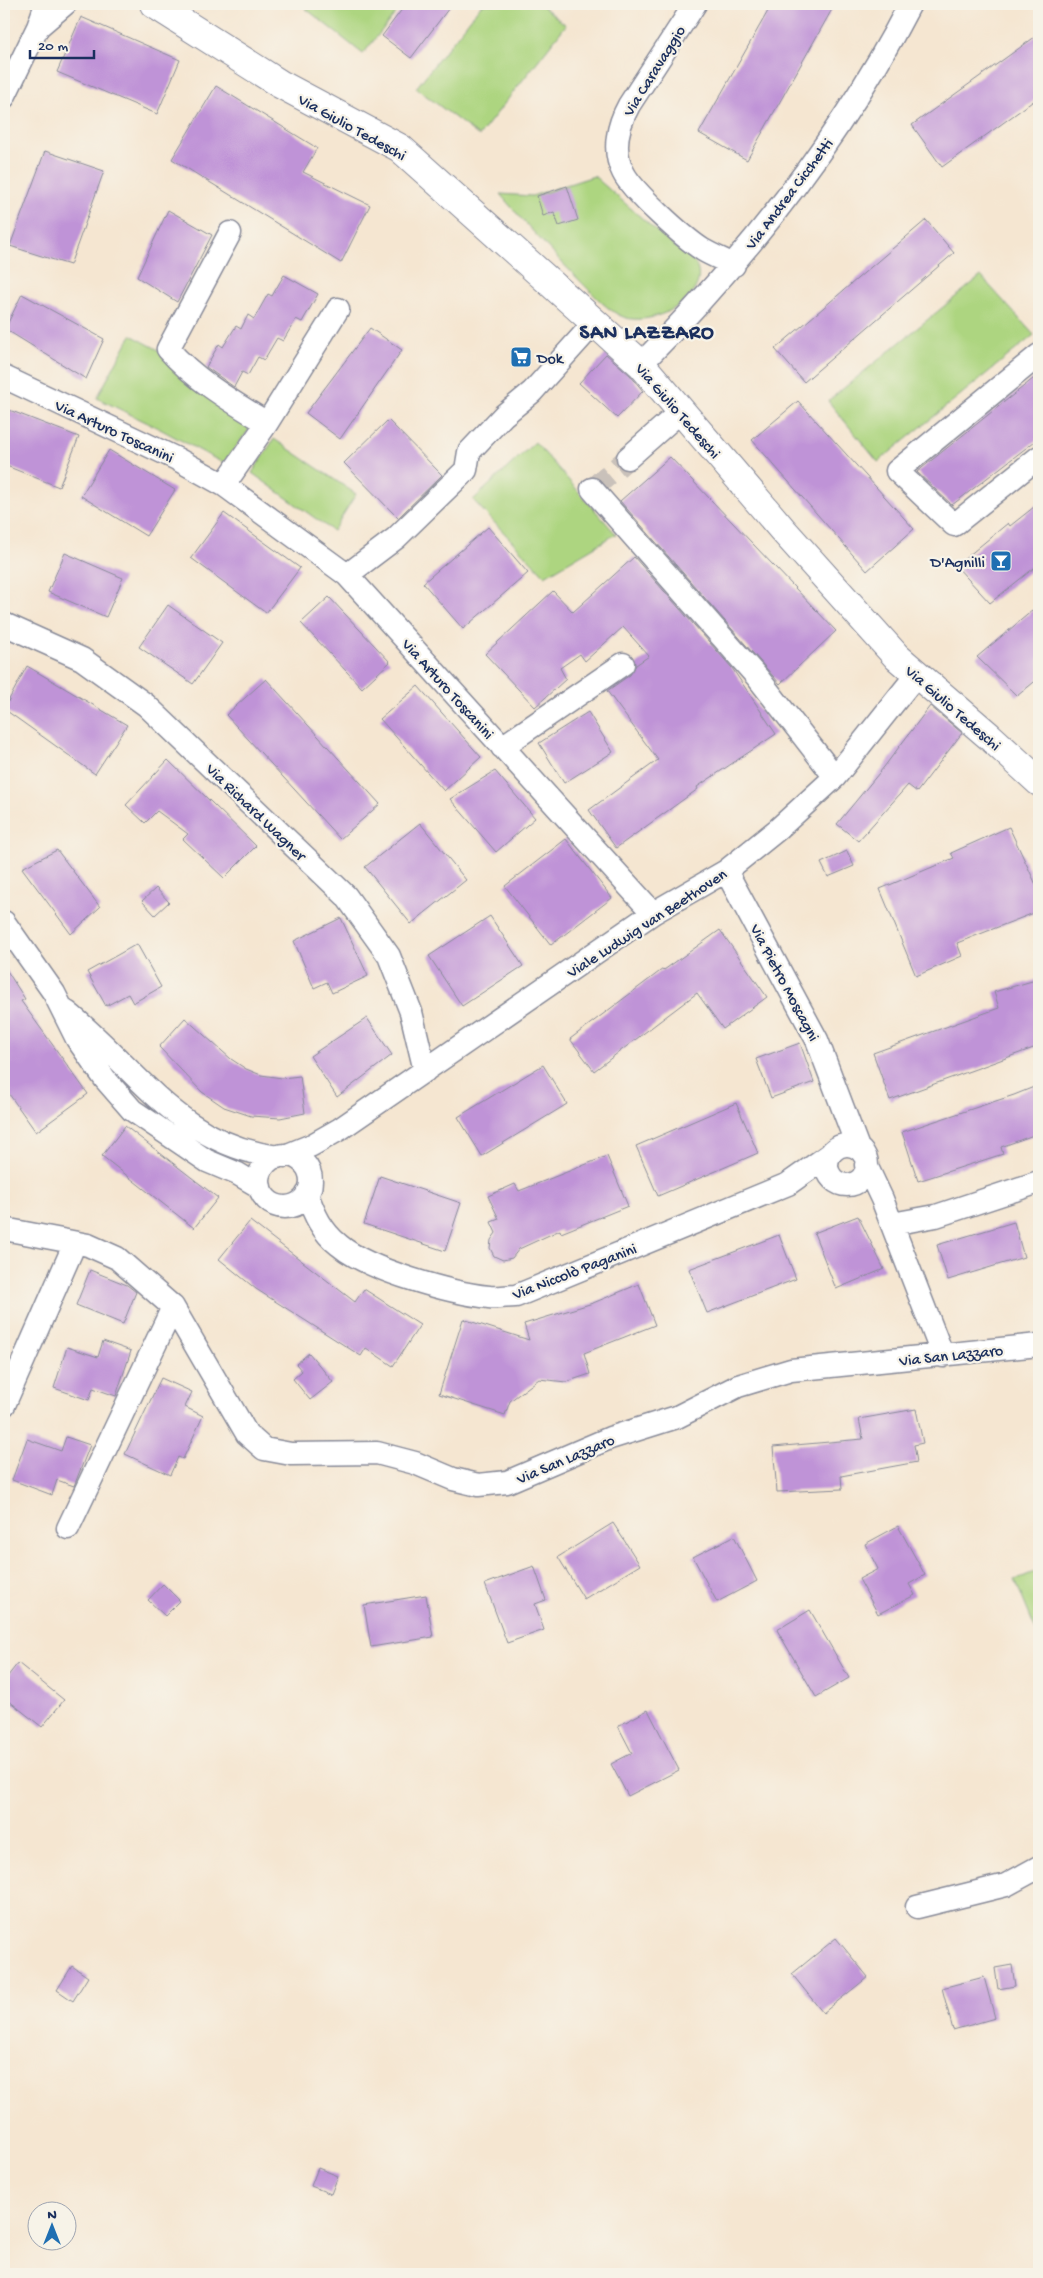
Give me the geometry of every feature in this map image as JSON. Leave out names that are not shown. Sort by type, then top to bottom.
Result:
[{"type":"street","points":[[4,97],[50,4]]},
{"type":"street","name":"Via Caravaggio","points":[[695,4],[629,105],[622,119],[616,145],[623,172],[650,206],[702,249],[734,265]]},
{"type":"street","name":"Via Andrea Cicchetti","points":[[641,364],[682,323],[734,265],[800,181],[852,106],[887,48],[910,4]]},
{"type":"street","name":"Via Giulio Tedeschi","points":[[153,5],[280,84],[400,148],[516,254],[641,364],[855,613],[897,657],[1039,782]]},
{"type":"street","points":[[230,233],[168,349],[183,366],[226,398],[267,422]]},
{"type":"street","points":[[224,486],[338,309]]},
{"type":"street","points":[[347,575],[396,538],[466,470],[469,452],[504,415],[532,392],[595,322]]},
{"type":"street","points":[[1039,355],[897,471],[954,525],[1039,457]]},
{"type":"street","name":"Via Arturo Toscanini","points":[[4,377],[177,459],[224,486],[347,575],[653,914]]},
{"type":"street","points":[[628,458],[681,410]]},
{"type":"street","points":[[592,489],[758,678],[835,777]]},
{"type":"street","name":"Via Richard Wagner","points":[[4,624],[82,659],[146,705],[346,896],[389,956],[411,1012],[425,1071]]},
{"type":"street","points":[[502,747],[623,664]]},
{"type":"street","name":"Viale Ludwig van Beethoven","points":[[281,1156],[312,1145],[340,1129],[653,914],[726,871],[777,830],[835,777],[917,674]]},
{"type":"street","name":"Via Pietro Moscagni","points":[[726,871],[817,1040],[862,1157],[892,1224],[942,1356]]},
{"type":"street","points":[[4,922],[63,1008],[77,1039],[105,1078],[132,1110],[207,1161],[238,1174],[260,1187]]},
{"type":"street","points":[[63,1008],[93,1033],[128,1072],[165,1106],[199,1131],[260,1154],[293,1157],[306,1166],[309,1188],[302,1201],[286,1207],[269,1202],[263,1195],[260,1187],[260,1179],[265,1165],[281,1156]]},
{"type":"street","name":"Via Pietro Moscagni","points":[[831,1153],[840,1096]]},
{"type":"street","name":"Viale Ludwig van Beethoven","points":[[309,1188],[325,1149],[340,1129]]},
{"type":"street","points":[[845,1145],[862,1157],[862,1177],[851,1184],[838,1183],[829,1174],[827,1162],[831,1153],[845,1145]]},
{"type":"street","name":"Via Niccolò Paganini","points":[[309,1188],[313,1212],[323,1228],[339,1246],[368,1263],[425,1282],[472,1294],[500,1297],[516,1296],[788,1184],[831,1153]]},
{"type":"street","points":[[892,1224],[936,1216],[1039,1182]]},
{"type":"street","name":"Via Pietro Moscagni","points":[[851,1184],[873,1201],[892,1224]]},
{"type":"street","name":"Via San Lazzaro","points":[[4,1229],[88,1245],[117,1258],[173,1307],[247,1434],[264,1449],[291,1454],[377,1453],[415,1463],[453,1479],[478,1485],[507,1482],[516,1479],[610,1438],[677,1417],[738,1386],[791,1370],[1039,1345]]},
{"type":"street","points":[[4,1405],[75,1242]]},
{"type":"street","points":[[68,1528],[173,1307]]},
{"type":"street","points":[[917,1907],[1006,1885],[1039,1867]]},
{"type":"green space","points":[[308,4],[403,4],[363,54],[305,8]]},
{"type":"green space","points":[[482,4],[540,4],[566,25],[479,136],[416,88]]},
{"type":"green space","points":[[594,176],[677,249],[690,257],[698,270],[698,283],[691,295],[680,305],[650,318],[634,319],[616,313],[598,299],[531,230],[500,194],[532,196]]},
{"type":"green space","points":[[981,276],[1034,335],[878,462],[828,401]]},
{"type":"green space","points":[[131,335],[157,349],[190,379],[248,420],[249,430],[223,463],[97,398]]},
{"type":"green space","points":[[274,439],[356,494],[333,531],[252,473]]},
{"type":"green space","points":[[535,442],[616,534],[545,576],[473,500]]},
{"type":"green space","points":[[1039,1570],[1039,1638],[1015,1580]]},
{"type":"building","points":[[406,4],[452,4],[411,58],[382,36]]},
{"type":"building","points":[[772,4],[835,4],[747,160],[699,133]]},
{"type":"building","points":[[81,17],[180,60],[157,114],[57,72]]},
{"type":"building","points":[[1039,34],[1039,97],[942,167],[912,125]]},
{"type":"building","points":[[216,86],[317,148],[303,172],[370,205],[341,263],[172,159]]},
{"type":"building","points":[[45,151],[104,171],[70,265],[10,246]]},
{"type":"building","points":[[567,186],[578,220],[559,226],[554,212],[543,216],[537,196]]},
{"type":"building","points":[[168,210],[212,235],[177,302],[137,277]]},
{"type":"building","points":[[926,220],[954,253],[804,382],[775,349]]},
{"type":"building","points":[[284,275],[318,294],[302,322],[296,319],[283,341],[277,338],[264,360],[258,357],[248,375],[242,372],[234,387],[206,367],[219,344],[223,347],[236,326],[241,329],[248,315],[254,319],[268,294],[272,296]]},
{"type":"building","points":[[22,294],[104,339],[86,379],[5,329]]},
{"type":"building","points":[[370,328],[402,350],[340,439],[306,413]]},
{"type":"building","points":[[606,354],[630,375],[643,391],[617,418],[579,383]]},
{"type":"building","points":[[1039,374],[1039,438],[952,505],[917,472]]},
{"type":"building","points":[[798,401],[914,529],[867,571],[752,440]]},
{"type":"building","points":[[4,408],[79,437],[59,487],[4,465]]},
{"type":"building","points":[[388,420],[442,475],[398,518],[344,463]]},
{"type":"building","points":[[109,450],[175,490],[146,536],[81,496]]},
{"type":"building","points":[[670,457],[836,631],[780,684],[620,501]]},
{"type":"building","name":"D'Agnilli","points":[[1039,503],[1039,564],[990,603],[956,566],[1008,523],[1010,526]]},
{"type":"building","points":[[224,513],[300,568],[266,613],[191,558]]},
{"type":"building","points":[[488,527],[528,573],[463,629],[423,583]]},
{"type":"building","points":[[65,553],[123,578],[106,617],[48,592]]},
{"type":"building","points":[[634,557],[732,668],[776,734],[697,787],[698,789],[616,848],[589,810],[658,760],[607,691],[630,675],[636,665],[649,656],[623,627],[585,661],[580,654],[560,668],[566,679],[535,707],[485,654],[553,591],[573,612]]},
{"type":"building","points":[[329,597],[390,662],[362,688],[301,623]]},
{"type":"building","points":[[168,605],[222,643],[193,684],[139,647]]},
{"type":"building","points":[[1039,605],[1039,678],[1017,696],[977,657]]},
{"type":"building","points":[[27,666],[127,725],[95,774],[4,709]]},
{"type":"building","points":[[266,679],[380,804],[340,839],[226,715]]},
{"type":"building","points":[[418,686],[481,757],[444,791],[380,719]]},
{"type":"building","points":[[930,706],[962,733],[917,792],[908,785],[858,841],[837,824],[884,767]]},
{"type":"building","points":[[588,712],[613,752],[564,783],[539,743]]},
{"type":"building","points":[[168,760],[256,846],[224,878],[183,839],[188,834],[157,811],[145,823],[126,805]]},
{"type":"building","points":[[495,771],[535,818],[496,852],[450,799]]},
{"type":"building","points":[[420,823],[466,880],[411,924],[365,867]]},
{"type":"building","points":[[1009,827],[1039,891],[1039,911],[957,943],[962,956],[916,976],[880,889],[954,858],[951,853]]},
{"type":"building","points":[[566,839],[612,898],[551,945],[505,886]]},
{"type":"building","points":[[57,850],[100,907],[71,934],[22,868]]},
{"type":"building","points":[[847,851],[854,866],[828,877],[821,863]]},
{"type":"building","points":[[156,888],[169,902],[155,915],[142,901]]},
{"type":"building","points":[[490,916],[523,966],[462,1006],[429,956]]},
{"type":"building","points":[[341,918],[368,976],[332,993],[327,982],[314,988],[294,941]]},
{"type":"building","points":[[720,930],[767,997],[723,1029],[697,993],[594,1071],[570,1039],[663,969]]},
{"type":"building","points":[[137,944],[161,987],[133,1003],[128,994],[106,1006],[87,972]]},
{"type":"building","points":[[4,966],[25,999],[21,1001],[88,1094],[36,1132],[4,1087]]},
{"type":"building","points":[[1039,979],[1039,1046],[890,1100],[873,1053],[999,1008],[994,992]]},
{"type":"building","points":[[185,1018],[231,1059],[246,1069],[261,1075],[282,1078],[300,1076],[305,1113],[280,1118],[251,1116],[224,1107],[202,1092],[159,1047]]},
{"type":"building","points":[[367,1018],[392,1055],[337,1097],[310,1056]]},
{"type":"building","points":[[800,1043],[814,1082],[771,1098],[756,1059]]},
{"type":"building","points":[[543,1065],[567,1104],[482,1156],[458,1117]]},
{"type":"building","points":[[1039,1085],[1039,1133],[1001,1147],[1003,1154],[918,1181],[902,1132]]},
{"type":"building","points":[[736,1103],[758,1153],[658,1196],[636,1146]]},
{"type":"building","points":[[125,1126],[218,1198],[194,1228],[102,1156]]},
{"type":"building","points":[[607,1156],[628,1206],[561,1233],[560,1230],[519,1249],[512,1258],[503,1260],[494,1256],[490,1248],[491,1240],[496,1233],[491,1222],[499,1219],[488,1196],[515,1184],[519,1191]]},
{"type":"building","points":[[380,1176],[461,1203],[445,1251],[364,1224]]},
{"type":"building","points":[[858,1216],[884,1269],[836,1289],[814,1233]]},
{"type":"building","points":[[250,1221],[355,1302],[364,1289],[420,1325],[393,1366],[366,1348],[361,1356],[256,1289],[219,1259]]},
{"type":"building","points":[[1014,1222],[1024,1257],[948,1280],[937,1245]]},
{"type":"building","points":[[779,1235],[796,1279],[707,1313],[689,1269]]},
{"type":"building","points":[[90,1270],[127,1285],[136,1292],[123,1324],[76,1305]]},
{"type":"building","points":[[639,1284],[655,1325],[584,1353],[590,1374],[566,1382],[539,1379],[510,1401],[505,1415],[439,1394],[463,1319],[529,1340],[524,1324],[593,1303]]},
{"type":"building","points":[[103,1341],[131,1351],[116,1396],[93,1388],[89,1400],[54,1388],[67,1347],[98,1357]]},
{"type":"building","points":[[309,1353],[333,1382],[310,1400],[293,1379],[302,1371],[296,1364]]},
{"type":"building","points":[[161,1378],[192,1392],[185,1407],[203,1416],[183,1459],[178,1457],[170,1475],[125,1454]]},
{"type":"building","points":[[916,1409],[923,1443],[914,1445],[917,1462],[841,1476],[842,1489],[777,1492],[773,1447],[863,1439],[859,1419]]},
{"type":"building","points":[[66,1437],[90,1445],[74,1486],[57,1480],[52,1495],[12,1480],[27,1439],[61,1451]]},
{"type":"building","points":[[613,1523],[640,1565],[584,1599],[558,1557]]},
{"type":"building","points":[[898,1526],[925,1575],[909,1584],[915,1595],[878,1614],[859,1579],[878,1569],[865,1544]]},
{"type":"building","points":[[734,1536],[757,1581],[717,1602],[693,1557]]},
{"type":"building","points":[[534,1566],[546,1600],[535,1604],[544,1630],[507,1643],[485,1584]]},
{"type":"building","points":[[163,1584],[180,1601],[165,1616],[148,1600]]},
{"type":"building","points":[[426,1595],[433,1637],[371,1647],[364,1605]]},
{"type":"building","points":[[810,1610],[849,1678],[816,1697],[777,1630]]},
{"type":"building","points":[[18,1663],[64,1700],[42,1727],[4,1697],[4,1681]]},
{"type":"building","points":[[648,1710],[679,1770],[628,1796],[611,1764],[632,1753],[618,1726]]},
{"type":"building","points":[[836,1938],[868,1977],[823,2013],[792,1974]]},
{"type":"building","points":[[1012,1965],[1015,1986],[998,1989],[995,1968]]},
{"type":"building","points":[[72,1966],[88,1977],[73,2001],[57,1990]]},
{"type":"building","points":[[984,1977],[995,2018],[953,2030],[942,1988]]},
{"type":"building","points":[[318,2168],[338,2176],[331,2194],[311,2186]]},
{"type":"tunnel","points":[[592,489],[628,458]]},
{"type":"place","name":"Dok","points":[[521,357]]},
{"type":"place","name":"D'Agnilli","points":[[1001,561]]},
{"type":"district","name":"SAN LAZZARO","points":[[647,331]]}]
